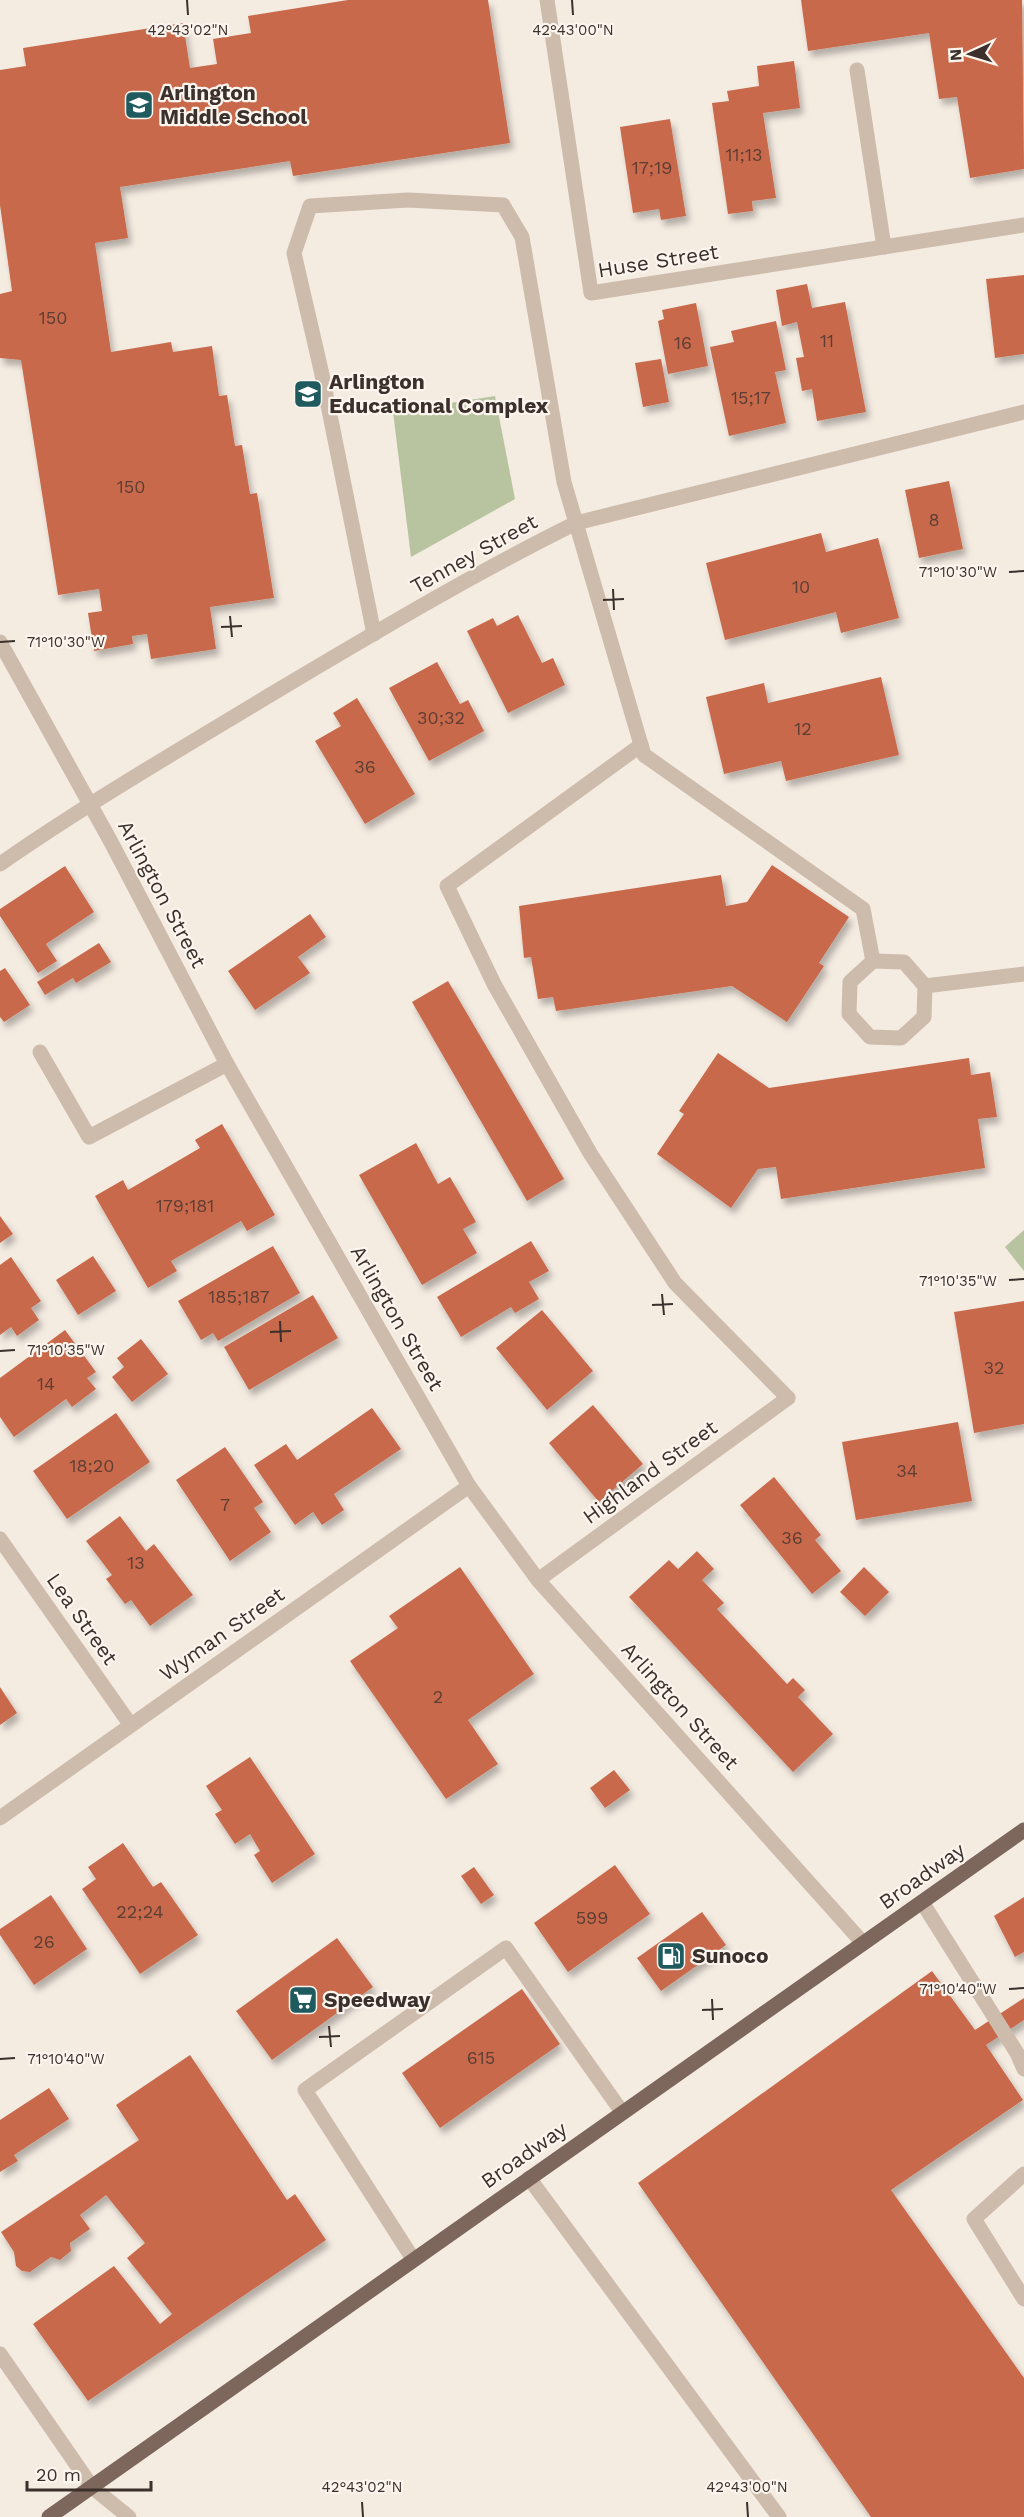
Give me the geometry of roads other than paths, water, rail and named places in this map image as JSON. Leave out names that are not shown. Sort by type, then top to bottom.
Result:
[{"type":"main road","name":"Broadway","points":[[49,2517],[1024,1830]]},
{"type":"street","name":"Huse Street","points":[[546,0],[591,292],[1024,225]]},
{"type":"street","points":[[856,70],[884,246]]},
{"type":"street","points":[[374,634],[324,381],[294,253],[310,206],[408,200],[503,205],[522,237],[564,482],[608,623],[644,754],[863,909],[873,961]]},
{"type":"street","name":"Tenney Street","points":[[0,864],[90,804],[374,634],[517,552],[576,523],[1024,412]]},
{"type":"street","name":"Arlington Street","points":[[0,642],[90,804],[227,1064],[469,1486],[538,1580],[863,1943]]},
{"type":"street","name":"Highland Street","points":[[538,1580],[788,1398],[668,1273],[590,1153],[494,984],[447,886],[641,745]]},
{"type":"street","points":[[873,961],[904,962],[925,986],[924,1017],[901,1038],[870,1037],[849,1014],[850,982],[873,961]]},
{"type":"street","points":[[925,986],[1024,974]]},
{"type":"street","points":[[40,1052],[89,1137],[227,1064]]},
{"type":"street","name":"Wyman Street","points":[[0,1818],[469,1486]]},
{"type":"street","name":"Lea Street","points":[[0,1539],[130,1724]]},
{"type":"street","points":[[922,1902],[1017,2053],[1024,2069]]},
{"type":"street","points":[[413,2259],[305,2090],[506,1948],[622,2112]]},
{"type":"street","points":[[1024,2174],[974,2219],[1024,2299]]},
{"type":"street","points":[[529,2178],[779,2517]]},
{"type":"street","points":[[0,2354],[92,2487],[129,2517]]},
{"type":"place","name":"Arlington Middle School","points":[[139,105]]},
{"type":"place","name":"Arlington Educational Complex","points":[[308,394]]},
{"type":"place","name":"Sunoco","points":[[671,1956]]},
{"type":"place","name":"Speedway","points":[[303,2000]]}]
